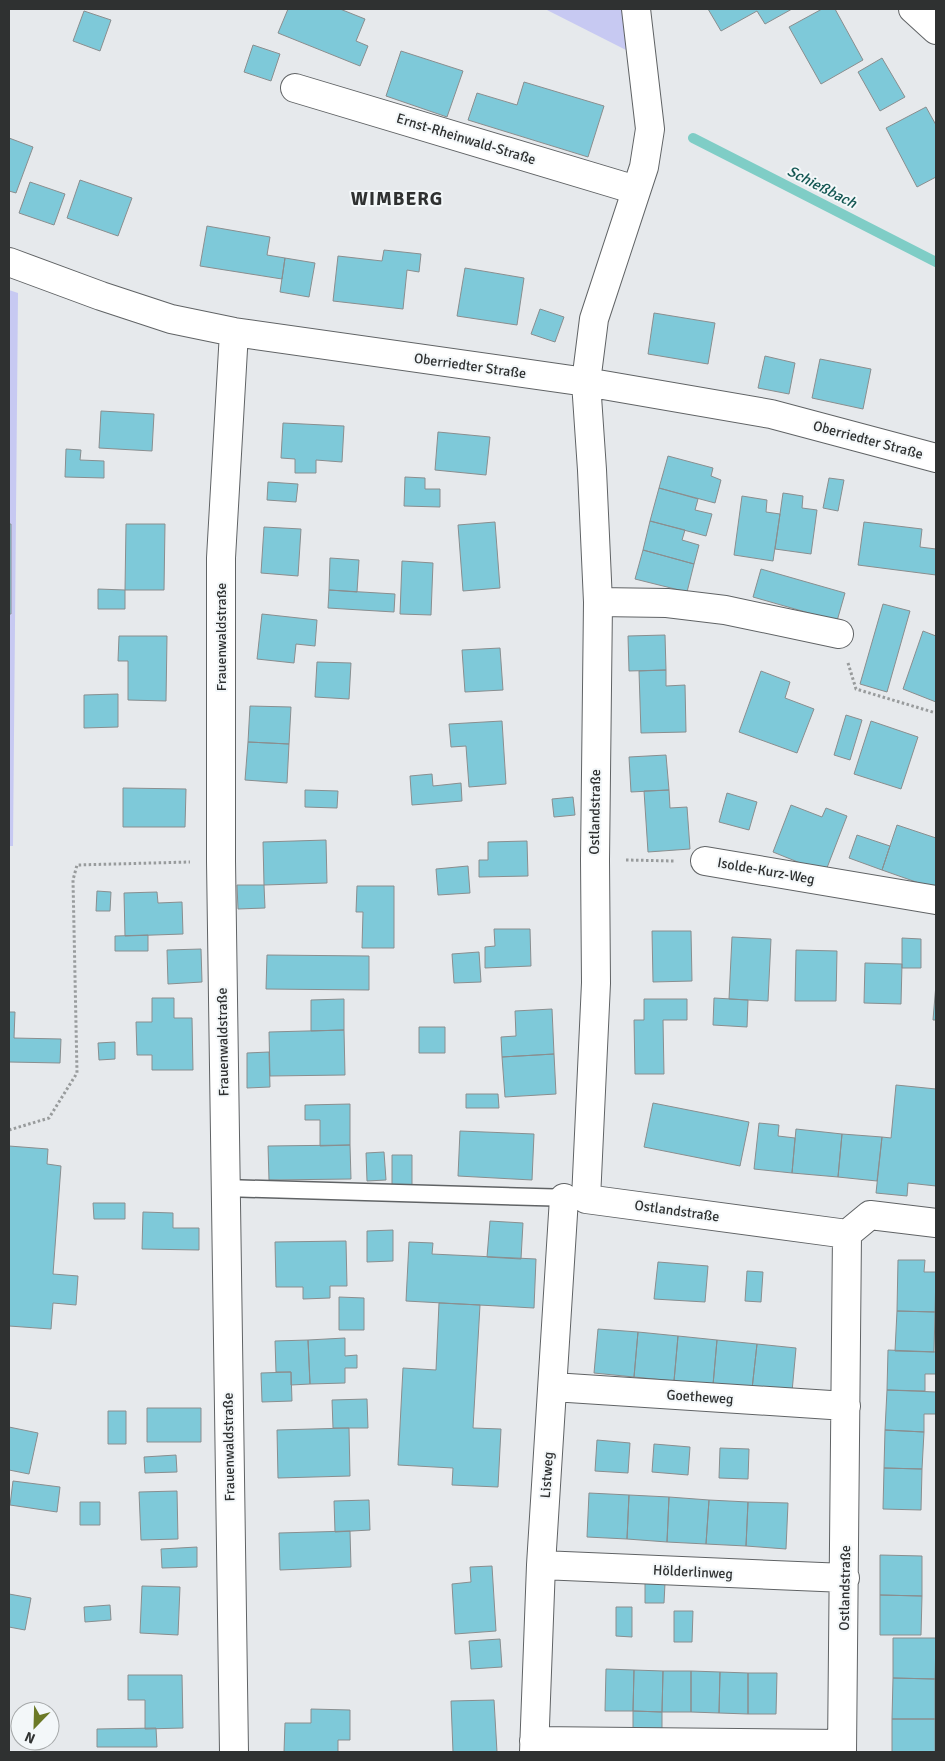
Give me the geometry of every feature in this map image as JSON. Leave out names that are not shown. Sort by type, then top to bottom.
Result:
[{"type":"street","points":[[586,382],[594,319],[644,167],[650,129],[636,9]]},
{"type":"street","points":[[913,9],[936,30]]},
{"type":"street","name":"Ernst-Rheinwald-Straße","points":[[295,88],[636,190]]},
{"type":"street","name":"Oberriedter Straße","points":[[9,262],[101,296],[171,319],[234,332],[586,382],[771,414],[936,458]]},
{"type":"street","name":"Frauenwaldstraße","points":[[234,332],[221,558],[221,861],[234,1752]]},
{"type":"street","name":"Ostlandstraße","points":[[586,382],[593,479],[598,602],[595,860],[596,983],[575,1198],[847,1234],[842,1748]]},
{"type":"street","points":[[598,602],[667,603],[715,609],[839,634]]},
{"type":"street","name":"Isolde-Kurz-Weg","points":[[705,861],[936,900]]},
{"type":"street","name":"Listweg","points":[[534,1746],[541,1565],[553,1388],[575,1198]]},
{"type":"street","points":[[847,1234],[870,1215],[936,1222]]},
{"type":"street","name":"Goetheweg","points":[[553,1388],[846,1406]]},
{"type":"street","name":"Hölderlinweg","points":[[541,1565],[845,1578]]},
{"type":"street","points":[[534,1746],[842,1748]]},
{"type":"lane","points":[[225,1188],[575,1198]]},
{"type":"path","points":[[839,634],[856,689],[936,713]]},
{"type":"path","name":"Isolde-Kurz-Weg","points":[[595,860],[705,861]]},
{"type":"path","points":[[9,1130],[50,1118],[77,1073],[73,880],[77,865],[221,861]]},
{"type":"shaded area","points":[[545,9],[622,9],[626,50]]},
{"type":"shaded area","points":[[9,290],[18,293],[13,846],[9,846]]},
{"type":"building","points":[[288,9],[340,9],[365,19],[356,41],[368,46],[360,66],[278,33]]},
{"type":"building","points":[[708,9],[792,9],[765,24],[757,11],[721,31]]},
{"type":"building","points":[[822,9],[835,9],[863,60],[821,84],[789,27]]},
{"type":"building","points":[[84,11],[111,20],[100,51],[73,41]]},
{"type":"building","points":[[253,45],[280,54],[271,81],[244,72]]},
{"type":"building","points":[[401,51],[463,71],[447,117],[386,96]]},
{"type":"building","points":[[882,58],[905,97],[880,111],[858,72]]},
{"type":"building","points":[[524,82],[604,106],[588,157],[468,120],[477,93],[517,105]]},
{"type":"building","points":[[926,107],[936,125],[936,177],[917,187],[886,128]]},
{"type":"building","points":[[9,138],[33,147],[16,193],[9,191]]},
{"type":"building","points":[[80,180],[132,198],[118,236],[67,218]]},
{"type":"building","points":[[30,182],[65,194],[54,225],[19,213]]},
{"type":"building","points":[[207,226],[270,237],[267,255],[285,258],[282,279],[200,266]]},
{"type":"building","points":[[384,250],[421,254],[419,272],[407,270],[403,309],[333,301],[338,256],[382,261]]},
{"type":"building","points":[[285,258],[315,263],[309,297],[280,292]]},
{"type":"building","points":[[465,268],[524,278],[517,325],[457,316]]},
{"type":"building","points":[[540,309],[564,317],[555,342],[531,334]]},
{"type":"building","points":[[654,313],[715,323],[708,364],[648,354]]},
{"type":"building","points":[[765,356],[795,363],[789,394],[758,388]]},
{"type":"building","points":[[820,359],[871,369],[863,409],[812,398]]},
{"type":"building","points":[[101,411],[154,414],[152,451],[99,448]]},
{"type":"building","points":[[283,423],[344,426],[342,462],[316,460],[316,473],[295,473],[295,459],[281,458]]},
{"type":"building","points":[[438,432],[490,437],[486,475],[435,470]]},
{"type":"building","points":[[66,449],[81,450],[80,460],[104,461],[104,478],[65,477]]},
{"type":"building","points":[[668,456],[713,468],[711,476],[721,480],[715,503],[659,488]]},
{"type":"building","points":[[405,477],[425,478],[425,489],[440,489],[440,507],[404,506]]},
{"type":"building","points":[[829,478],[844,480],[838,511],[823,508]]},
{"type":"building","points":[[268,482],[298,484],[296,502],[267,500]]},
{"type":"building","points":[[659,488],[698,499],[695,510],[712,514],[706,536],[650,521]]},
{"type":"building","points":[[783,493],[803,496],[802,508],[817,510],[811,554],[775,549]]},
{"type":"building","points":[[742,496],[767,500],[766,512],[780,514],[773,561],[734,555]]},
{"type":"building","points":[[650,521],[685,530],[682,540],[699,545],[694,564],[643,550]]},
{"type":"building","points":[[495,522],[500,588],[463,591],[458,525]]},
{"type":"building","points":[[864,522],[922,529],[920,547],[936,549],[936,575],[858,565]]},
{"type":"building","points":[[9,524],[11,524],[11,614],[9,614]]},
{"type":"building","points":[[126,524],[165,524],[164,590],[125,590]]},
{"type":"building","points":[[264,527],[301,529],[298,576],[261,573]]},
{"type":"building","points":[[643,550],[694,564],[687,592],[635,579]]},
{"type":"building","points":[[330,558],[359,560],[357,592],[329,590]]},
{"type":"building","points":[[402,561],[433,563],[431,615],[400,614]]},
{"type":"building","points":[[761,569],[845,593],[837,621],[753,597]]},
{"type":"building","points":[[98,589],[125,590],[125,609],[98,609]]},
{"type":"building","points":[[329,590],[395,594],[394,612],[328,608]]},
{"type":"building","points":[[883,604],[910,611],[887,692],[860,684]]},
{"type":"building","points":[[262,614],[317,620],[315,646],[296,644],[294,663],[257,659]]},
{"type":"building","points":[[923,631],[936,636],[936,702],[903,689]]},
{"type":"building","points":[[665,635],[666,670],[629,671],[628,636]]},
{"type":"building","points":[[119,636],[167,636],[166,701],[128,700],[128,661],[118,661]]},
{"type":"building","points":[[500,648],[503,690],[465,692],[462,650]]},
{"type":"building","points":[[317,662],[351,663],[349,699],[315,697]]},
{"type":"building","points":[[666,670],[666,686],[685,685],[686,732],[641,733],[639,671]]},
{"type":"building","points":[[761,671],[790,682],[785,698],[814,709],[797,753],[739,732]]},
{"type":"building","points":[[118,694],[118,727],[84,728],[84,695]]},
{"type":"building","points":[[250,706],[291,707],[289,744],[248,742]]},
{"type":"building","points":[[846,715],[862,720],[850,760],[834,755]]},
{"type":"building","points":[[502,721],[506,784],[469,787],[466,746],[451,747],[449,724]]},
{"type":"building","points":[[871,721],[918,737],[901,789],[854,774]]},
{"type":"building","points":[[248,742],[289,744],[287,783],[245,780]]},
{"type":"building","points":[[666,755],[669,790],[631,792],[629,757]]},
{"type":"building","points":[[432,774],[433,786],[461,783],[462,801],[412,805],[410,776]]},
{"type":"building","points":[[123,788],[186,789],[185,827],[123,827]]},
{"type":"building","points":[[305,790],[338,791],[337,808],[305,807]]},
{"type":"building","points":[[669,790],[670,808],[687,807],[690,849],[648,852],[644,791]]},
{"type":"building","points":[[727,793],[757,802],[749,830],[719,822]]},
{"type":"building","points":[[573,797],[575,815],[554,817],[552,799]]},
{"type":"building","points":[[791,805],[822,817],[826,808],[847,816],[825,873],[773,852]]},
{"type":"building","points":[[897,825],[936,838],[936,889],[882,870]]},
{"type":"building","points":[[857,835],[890,846],[882,870],[849,858]]},
{"type":"building","points":[[326,840],[327,883],[264,885],[263,842]]},
{"type":"building","points":[[527,841],[528,876],[479,877],[479,860],[488,860],[488,842]]},
{"type":"building","points":[[468,866],[470,893],[438,895],[436,869]]},
{"type":"building","points":[[237,885],[264,885],[265,908],[238,909]]},
{"type":"building","points":[[357,886],[394,886],[394,948],[362,948],[363,912],[356,912]]},
{"type":"building","points":[[97,891],[111,892],[110,911],[96,911]]},
{"type":"building","points":[[157,892],[158,903],[182,902],[183,934],[125,936],[124,893]]},
{"type":"building","points":[[494,929],[530,929],[531,966],[485,968],[485,947],[495,946]]},
{"type":"building","points":[[652,931],[691,931],[692,981],[653,982]]},
{"type":"building","points":[[148,935],[148,951],[115,951],[115,936]]},
{"type":"building","points":[[732,937],[771,939],[768,1001],[729,999]]},
{"type":"building","points":[[902,938],[921,939],[921,968],[902,968]]},
{"type":"building","points":[[201,949],[202,982],[168,984],[167,950]]},
{"type":"building","points":[[796,950],[837,951],[836,1001],[795,1001]]},
{"type":"building","points":[[479,952],[481,982],[454,983],[452,954]]},
{"type":"building","points":[[267,955],[369,956],[369,990],[266,989]]},
{"type":"building","points":[[865,963],[902,964],[901,1004],[864,1003]]},
{"type":"building","points":[[936,984],[936,1020],[933,1020]]},
{"type":"building","points":[[152,998],[174,998],[174,1018],[192,1018],[193,1070],[152,1070],[152,1055],[137,1055],[136,1022],[152,1022]]},
{"type":"building","points":[[714,998],[748,1000],[747,1027],[713,1025]]},
{"type":"building","points":[[344,999],[344,1030],[311,1031],[311,1000]]},
{"type":"building","points":[[644,999],[687,999],[687,1020],[663,1020],[664,1074],[635,1074],[634,1020],[644,1020]]},
{"type":"building","points":[[552,1009],[554,1054],[502,1057],[501,1037],[516,1036],[515,1011]]},
{"type":"building","points":[[9,1012],[15,1012],[14,1038],[61,1039],[60,1063],[9,1062]]},
{"type":"building","points":[[419,1027],[445,1027],[445,1053],[419,1053]]},
{"type":"building","points":[[344,1030],[345,1075],[270,1076],[269,1032]]},
{"type":"building","points":[[115,1042],[115,1059],[99,1060],[98,1043]]},
{"type":"building","points":[[269,1052],[270,1087],[247,1088],[247,1053]]},
{"type":"building","points":[[554,1054],[556,1094],[505,1097],[502,1057]]},
{"type":"building","points":[[896,1085],[936,1089],[936,1186],[908,1183],[907,1196],[876,1193],[882,1137],[891,1138]]},
{"type":"building","points":[[466,1094],[498,1094],[499,1108],[466,1108]]},
{"type":"building","points":[[653,1103],[749,1122],[740,1166],[644,1147]]},
{"type":"building","points":[[350,1104],[350,1145],[320,1146],[320,1120],[305,1120],[305,1105]]},
{"type":"building","points":[[759,1123],[779,1125],[778,1136],[795,1138],[792,1173],[754,1169]]},
{"type":"building","points":[[796,1129],[842,1134],[838,1177],[792,1173]]},
{"type":"building","points":[[460,1131],[534,1134],[532,1180],[458,1176]]},
{"type":"building","points":[[842,1134],[882,1137],[877,1181],[838,1177]]},
{"type":"building","points":[[350,1145],[351,1179],[269,1180],[268,1146]]},
{"type":"building","points":[[9,1146],[48,1149],[47,1164],[61,1166],[53,1274],[78,1276],[76,1305],[53,1303],[51,1329],[9,1326]]},
{"type":"building","points":[[384,1152],[386,1180],[367,1181],[366,1153]]},
{"type":"building","points":[[392,1155],[412,1155],[412,1186],[392,1185]]},
{"type":"building","points":[[93,1203],[125,1203],[125,1219],[94,1219]]},
{"type":"building","points":[[143,1212],[173,1213],[173,1228],[199,1228],[199,1250],[142,1249]]},
{"type":"building","points":[[490,1221],[523,1223],[521,1259],[487,1257]]},
{"type":"building","points":[[393,1230],[393,1261],[367,1262],[367,1231]]},
{"type":"building","points":[[346,1241],[347,1286],[330,1286],[330,1298],[303,1299],[303,1287],[276,1287],[275,1242]]},
{"type":"building","points":[[409,1242],[433,1243],[432,1254],[536,1259],[534,1308],[406,1301]]},
{"type":"building","points":[[898,1260],[925,1260],[924,1272],[936,1272],[935,1312],[897,1311]]},
{"type":"building","points":[[658,1262],[708,1266],[705,1302],[654,1299]]},
{"type":"building","points":[[747,1271],[763,1272],[761,1302],[745,1301]]},
{"type":"building","points":[[339,1297],[364,1298],[364,1330],[339,1330]]},
{"type":"building","points":[[439,1303],[480,1305],[473,1428],[501,1429],[498,1487],[452,1485],[453,1468],[398,1465],[403,1368],[436,1370]]},
{"type":"building","points":[[897,1311],[935,1312],[934,1352],[895,1351]]},
{"type":"building","points":[[598,1329],[638,1332],[634,1377],[594,1373]]},
{"type":"building","points":[[638,1332],[678,1336],[674,1381],[634,1377]]},
{"type":"building","points":[[678,1336],[717,1340],[713,1385],[674,1381]]},
{"type":"building","points":[[345,1338],[345,1356],[357,1355],[357,1368],[345,1368],[345,1383],[310,1384],[308,1340]]},
{"type":"building","points":[[308,1340],[310,1384],[291,1385],[291,1372],[276,1372],[275,1341]]},
{"type":"building","points":[[717,1340],[757,1344],[752,1389],[713,1385]]},
{"type":"building","points":[[757,1344],[796,1348],[792,1392],[752,1389]]},
{"type":"building","points":[[888,1350],[936,1352],[936,1374],[925,1374],[925,1391],[887,1390]]},
{"type":"building","points":[[291,1372],[292,1401],[262,1402],[261,1373]]},
{"type":"building","points":[[887,1390],[936,1392],[936,1414],[924,1414],[924,1432],[885,1430]]},
{"type":"building","points":[[367,1399],[368,1428],[333,1428],[332,1400]]},
{"type":"building","points":[[147,1408],[201,1408],[201,1442],[147,1442]]},
{"type":"building","points":[[108,1411],[126,1411],[126,1444],[108,1444]]},
{"type":"building","points":[[9,1427],[38,1433],[29,1474],[9,1470]]},
{"type":"building","points":[[349,1428],[350,1476],[278,1478],[277,1430]]},
{"type":"building","points":[[885,1430],[924,1432],[922,1469],[884,1468]]},
{"type":"building","points":[[597,1440],[630,1443],[628,1473],[595,1471]]},
{"type":"building","points":[[654,1444],[690,1447],[688,1475],[652,1472]]},
{"type":"building","points":[[720,1448],[749,1449],[748,1479],[719,1478]]},
{"type":"building","points":[[176,1455],[177,1472],[145,1473],[144,1457]]},
{"type":"building","points":[[884,1468],[922,1469],[921,1510],[883,1509]]},
{"type":"building","points":[[13,1481],[60,1487],[57,1512],[10,1505]]},
{"type":"building","points":[[177,1491],[178,1539],[141,1540],[139,1492]]},
{"type":"building","points":[[589,1493],[629,1495],[627,1539],[587,1537]]},
{"type":"building","points":[[629,1495],[669,1497],[667,1542],[627,1539]]},
{"type":"building","points":[[669,1497],[709,1500],[706,1544],[667,1542]]},
{"type":"building","points":[[369,1500],[370,1530],[335,1532],[334,1501]]},
{"type":"building","points":[[709,1500],[748,1502],[746,1546],[706,1544]]},
{"type":"building","points":[[80,1502],[100,1502],[100,1525],[80,1525]]},
{"type":"building","points":[[748,1502],[788,1503],[786,1549],[746,1546]]},
{"type":"building","points":[[350,1531],[351,1567],[280,1570],[279,1533]]},
{"type":"building","points":[[197,1547],[197,1567],[162,1568],[161,1549]]},
{"type":"building","points":[[880,1555],[922,1556],[922,1596],[880,1595]]},
{"type":"building","points":[[492,1566],[496,1631],[455,1634],[452,1584],[471,1582],[470,1567]]},
{"type":"building","points":[[645,1582],[665,1583],[664,1603],[645,1603]]},
{"type":"building","points":[[142,1586],[180,1587],[178,1635],[140,1633]]},
{"type":"building","points":[[9,1594],[31,1598],[25,1630],[9,1627]]},
{"type":"building","points":[[880,1595],[922,1596],[921,1635],[880,1635]]},
{"type":"building","points":[[110,1605],[111,1620],[85,1622],[84,1607]]},
{"type":"building","points":[[616,1607],[632,1607],[632,1637],[616,1636]]},
{"type":"building","points":[[674,1611],[693,1611],[692,1642],[674,1642]]},
{"type":"building","points":[[893,1638],[936,1638],[935,1679],[893,1678]]},
{"type":"building","points":[[500,1639],[502,1667],[471,1669],[469,1641]]},
{"type":"building","points":[[606,1669],[634,1670],[633,1711],[605,1711]]},
{"type":"building","points":[[634,1670],[663,1671],[662,1712],[633,1711]]},
{"type":"building","points":[[663,1671],[691,1671],[691,1712],[662,1712]]},
{"type":"building","points":[[691,1671],[720,1672],[719,1713],[691,1712]]},
{"type":"building","points":[[720,1672],[748,1673],[748,1714],[719,1713]]},
{"type":"building","points":[[748,1673],[777,1673],[776,1714],[748,1714]]},
{"type":"building","points":[[128,1675],[182,1675],[183,1728],[145,1729],[145,1700],[128,1700]]},
{"type":"building","points":[[893,1678],[935,1679],[935,1719],[892,1719]]},
{"type":"building","points":[[494,1700],[497,1752],[453,1752],[451,1701]]},
{"type":"building","points":[[311,1709],[350,1710],[350,1740],[338,1740],[338,1752],[284,1752],[285,1723],[311,1723]]},
{"type":"building","points":[[633,1711],[662,1712],[662,1735],[633,1734]]},
{"type":"building","points":[[892,1719],[935,1719],[935,1752],[892,1752]]},
{"type":"building","points":[[156,1728],[157,1747],[97,1747],[97,1729]]},
{"type":"waterway","name":"Schießbach","points":[[693,138],[936,262]]},
{"type":"district","name":"WIMBERG","points":[[397,199]]}]
